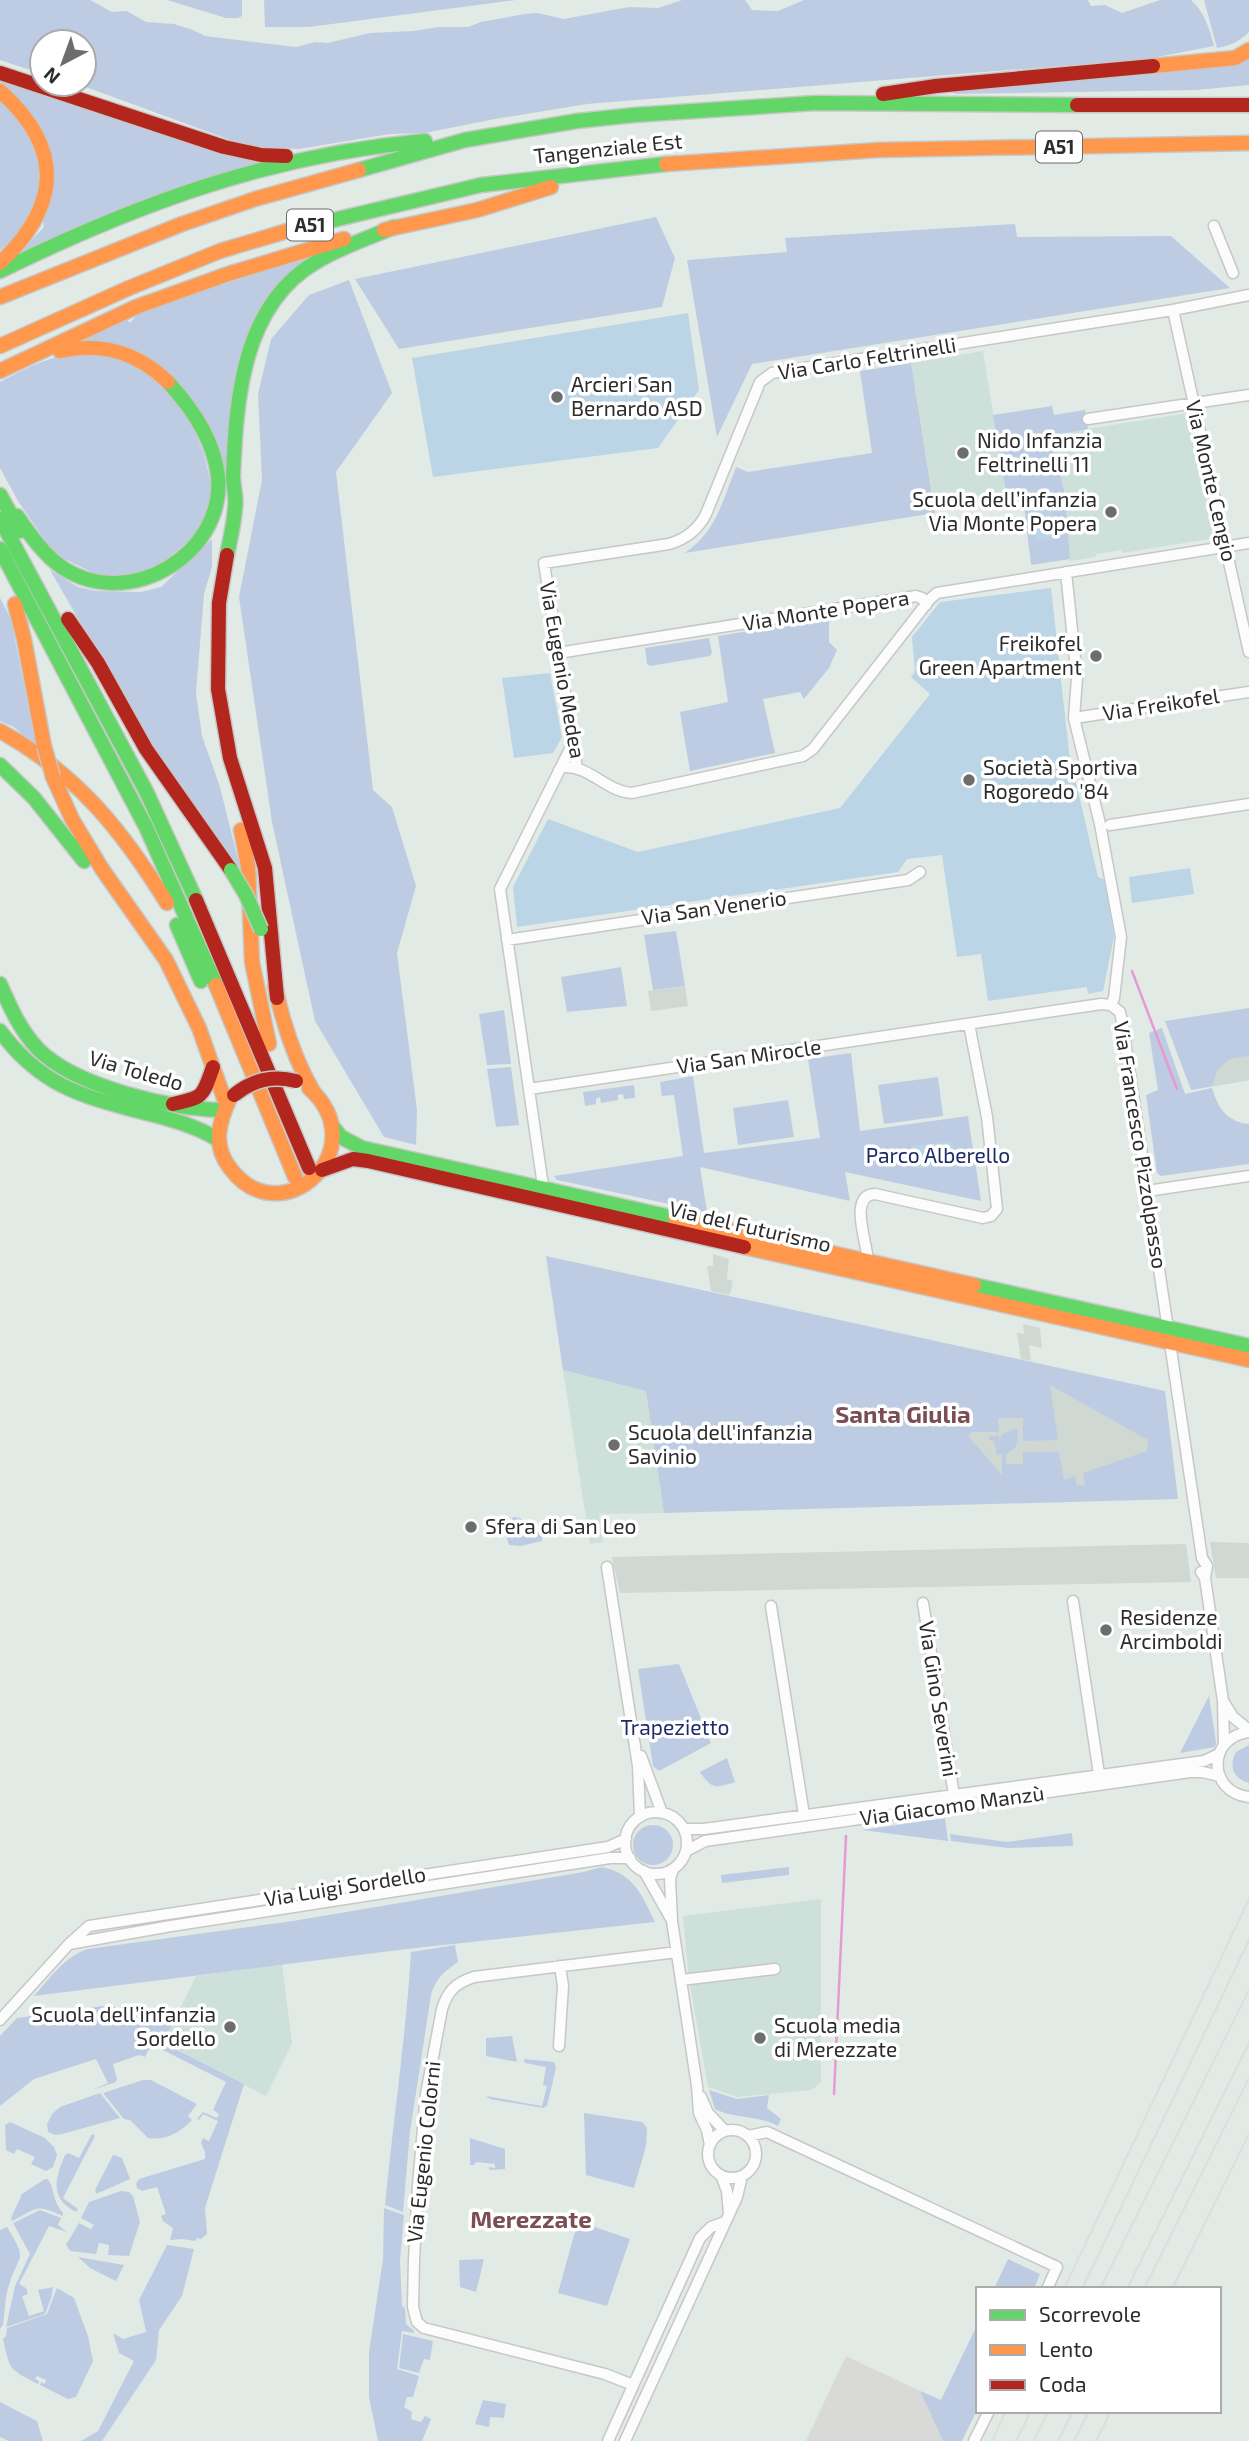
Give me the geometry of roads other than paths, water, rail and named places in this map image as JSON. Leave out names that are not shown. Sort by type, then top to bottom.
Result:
[{"type":"main road","points":[[815,103],[936,86],[1213,61],[1235,58],[1249,50]]},
{"type":"main road","points":[[0,71],[224,147],[261,155],[305,157]]},
{"type":"main road","points":[[0,91],[30,119],[41,140],[47,175],[43,206],[35,224],[24,240],[0,262]]},
{"type":"main road","name":"Tangenziale Est","points":[[0,297],[182,224],[256,199],[465,140],[577,121],[815,103],[1126,106],[1246,104]]},
{"type":"main road","points":[[0,271],[43,249],[150,205],[305,157],[387,144],[465,140]]},
{"type":"main road","name":"Tangenziale Est","points":[[0,346],[129,288],[220,251],[268,235],[481,185],[637,166],[878,150],[1246,144]]},
{"type":"main road","points":[[0,372],[136,307],[228,274],[310,248],[477,209],[523,194],[637,166]]},
{"type":"main road","points":[[269,1044],[251,962],[246,853],[214,741],[207,691],[208,619],[233,480],[237,404],[242,375],[262,317],[290,284],[315,262],[394,227]]},
{"type":"main road","points":[[0,372],[46,355],[78,347],[101,346],[138,358],[174,387],[195,418],[215,460],[218,489],[211,519],[189,554],[166,572],[125,583],[97,582],[72,573],[60,565],[32,538],[0,494]]},
{"type":"main road","points":[[233,480],[236,505],[219,603],[218,689],[230,758],[265,867],[277,998]]},
{"type":"main road","points":[[0,494],[132,738],[177,830],[228,941],[269,1044],[289,1097],[289,1119]]},
{"type":"main road","points":[[0,519],[152,803],[212,933],[289,1119],[317,1170],[331,1152],[332,1126],[328,1111],[314,1093],[291,1052],[269,955],[251,905],[146,748],[98,663],[68,619]]},
{"type":"main road","points":[[0,549],[146,827],[201,947],[295,1177]]},
{"type":"main road","points":[[0,574],[114,791],[167,903],[260,1120],[274,1144],[287,1157]]},
{"type":"main road","points":[[15,604],[29,654],[37,723],[62,800],[84,839],[166,960],[192,1011],[228,1103]]},
{"type":"main road","points":[[0,731],[58,768],[94,802],[145,865],[167,903]]},
{"type":"main road","points":[[0,765],[55,821],[95,876],[143,927]]},
{"type":"main road","name":"Via Toledo","points":[[0,984],[13,1018],[27,1039],[47,1059],[83,1079],[117,1091],[204,1110],[228,1103]]},
{"type":"main road","name":"Via Toledo","points":[[0,1031],[20,1057],[50,1081],[89,1099],[174,1121],[217,1139]]},
{"type":"main road","points":[[173,1104],[196,1099],[203,1094],[214,1067]]},
{"type":"main road","points":[[217,1139],[219,1121],[228,1103],[245,1085],[266,1078],[281,1078],[296,1081],[314,1093]]},
{"type":"main road","name":"Via del Futurismo","points":[[332,1126],[341,1137],[362,1148],[868,1261],[1170,1335]]},
{"type":"main road","name":"Via del Futurismo","points":[[217,1139],[226,1166],[240,1181],[264,1192],[285,1192],[306,1184],[317,1170],[353,1159],[368,1161],[546,1203],[1170,1335]]},
{"type":"main road","points":[[1170,1335],[1249,1346]]},
{"type":"main road","points":[[1170,1335],[1249,1360]]},
{"type":"street","points":[[1214,226],[1233,273]]},
{"type":"street","name":"Via Carlo Feltrinelli","points":[[544,563],[669,544],[695,530],[706,514],[760,382],[772,373],[1173,310],[1249,295]]},
{"type":"street","name":"Via Monte Cengio","points":[[1173,310],[1249,653]]},
{"type":"street","points":[[1088,419],[1249,395]]},
{"type":"street","name":"Via Monte Popera","points":[[558,653],[916,596],[922,598],[926,604],[939,592],[1249,543]]},
{"type":"street","name":"Via Eugenio Medea","points":[[544,563],[577,768],[622,791],[632,793],[803,756],[813,749],[926,604]]},
{"type":"street","name":"Via Francesco Pizzolpasso","points":[[1066,572],[1077,678],[1074,718],[1100,824],[1121,937],[1111,1005],[1120,1012],[1122,1020],[1202,1558],[1207,1566],[1205,1578],[1223,1701],[1221,1750],[1217,1764],[1220,1776]]},
{"type":"street","name":"Via Freikofel","points":[[1074,718],[1249,692]]},
{"type":"street","points":[[546,1203],[506,940],[501,884],[573,743]]},
{"type":"street","points":[[559,770],[564,767],[577,768]]},
{"type":"street","points":[[1110,825],[1249,804]]},
{"type":"street","name":"Via San Venerio","points":[[506,940],[908,880],[920,872]]},
{"type":"street","name":"Via San Mirocle","points":[[529,1089],[1101,1004],[1111,1005]]},
{"type":"street","points":[[868,1261],[860,1206],[863,1198],[869,1194],[983,1218],[991,1216],[997,1209],[987,1117],[969,1024]]},
{"type":"street","points":[[1147,1191],[1249,1175]]},
{"type":"street","points":[[607,1567],[638,1766],[640,1817]]},
{"type":"street","points":[[1073,1601],[1100,1774]]},
{"type":"street","name":"Via Gino Severini","points":[[922,1604],[954,1795]]},
{"type":"street","points":[[771,1606],[804,1815]]},
{"type":"street","points":[[1223,1701],[1233,1717],[1249,1731]]},
{"type":"street","name":"Via Giacomo Manzù","points":[[684,1829],[699,1830],[1204,1761],[1221,1750],[1234,1736],[1249,1731]]},
{"type":"street","points":[[632,1734],[662,1813]]},
{"type":"street","name":"Via Giacomo Manzù","points":[[686,1852],[705,1841],[1164,1776],[1202,1772],[1220,1776]]},
{"type":"street","points":[[1220,1776],[1230,1790],[1249,1797]]},
{"type":"street","points":[[644,1871],[662,1873],[673,1869],[681,1861],[687,1844],[684,1829],[675,1818],[662,1813],[640,1817],[632,1824],[626,1839],[630,1858],[644,1871],[672,1921]]},
{"type":"street","name":"Via Luigi Sordello","points":[[0,2020],[69,1944],[89,1926],[608,1847],[626,1839]]},
{"type":"street","name":"Via Luigi Sordello","points":[[69,1944],[596,1860],[630,1858]]},
{"type":"street","points":[[673,1869],[670,1879],[672,1921],[699,2113],[707,2130],[709,2161],[721,2175],[727,2191],[727,2218]]},
{"type":"street","name":"Via Eugenio Colorni","points":[[633,2385],[606,2374],[424,2328],[417,2322],[414,2315],[414,2231],[426,2094],[446,1996],[458,1983],[474,1977],[677,1952]]},
{"type":"street","points":[[559,2046],[563,1986],[560,1966]]},
{"type":"street","points":[[681,1980],[775,1969]]},
{"type":"street","points":[[697,2086],[708,2113],[725,2131]]},
{"type":"street","points":[[710,2145],[725,2131],[737,2130],[748,2136],[754,2144],[756,2154],[753,2166],[742,2176],[733,2178],[721,2175]]},
{"type":"street","points":[[748,2136],[763,2132],[783,2140],[1057,2267],[1048,2287]]},
{"type":"street","points":[[756,2154],[771,2140],[783,2140]]},
{"type":"street","points":[[625,2441],[737,2197],[742,2176]]},
{"type":"street","points":[[608,2441],[700,2238],[711,2227],[727,2218]]},
{"type":"street","points":[[974,2441],[988,2413]]},
{"type":"waterway","points":[[1132,971],[1177,1089]]},
{"type":"waterway","points":[[834,2094],[846,1836]]},
{"type":"railway","points":[[1065,2287],[1249,1899]]},
{"type":"railway","points":[[1083,2287],[1249,1940]]},
{"type":"railway","points":[[1101,2287],[1249,1990]]},
{"type":"railway","points":[[1128,2287],[1249,2043]]},
{"type":"railway","points":[[1145,2287],[1249,2078]]},
{"type":"railway","points":[[1173,2287],[1249,2134]]},
{"type":"railway","points":[[992,2441],[1005,2413]]},
{"type":"railway","points":[[1016,2441],[1030,2413]]},
{"type":"railway","points":[[1034,2441],[1047,2413]]},
{"type":"railway","points":[[1058,2441],[1072,2413]]},
{"type":"railway","points":[[1074,2441],[1088,2413]]},
{"type":"railway","points":[[1096,2441],[1110,2413]]},
{"type":"place","name":"Arcieri San Bernardo ASD","points":[[557,397]]},
{"type":"place","name":"Nido Infanzia Feltrinelli 11","points":[[963,453]]},
{"type":"place","name":"Scuola dell’infanzia Via Monte Popera","points":[[1111,512]]},
{"type":"place","name":"Freikofel Green Apartment","points":[[1096,656]]},
{"type":"place","name":"Società Sportiva Rogoredo '84","points":[[969,780]]},
{"type":"place","name":"Scuola dell'infanzia Savinio","points":[[614,1445]]},
{"type":"place","name":"Sfera di San Leo","points":[[471,1527]]},
{"type":"place","name":"Residenze Arcimboldi","points":[[1106,1630]]},
{"type":"place","name":"Scuola dell’infanzia Sordello","points":[[230,2027]]},
{"type":"place","name":"Scuola media di Merezzate","points":[[760,2038]]},
{"type":"district","name":"Santa Giulia","points":[[903,1415]]},
{"type":"district","name":"Merezzate","points":[[531,2220]]},
{"type":"park label","name":"Parco Alberello","points":[[938,1156]]},
{"type":"park label","name":"Trapezietto","points":[[675,1728]]}]
